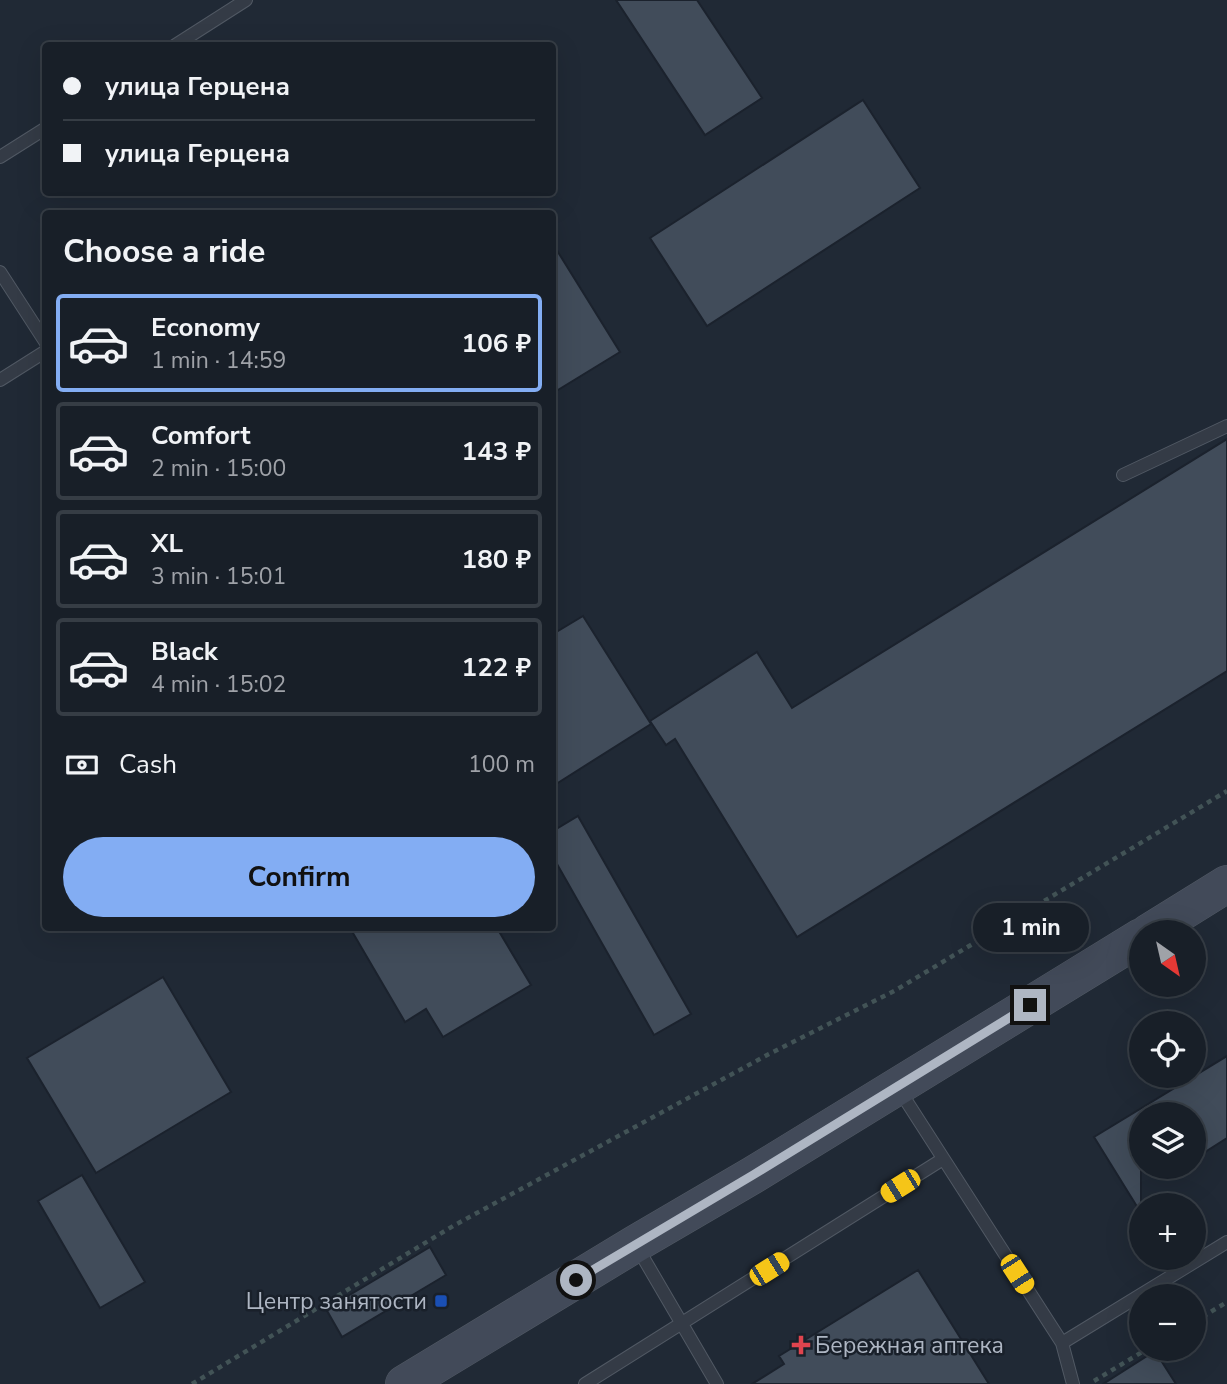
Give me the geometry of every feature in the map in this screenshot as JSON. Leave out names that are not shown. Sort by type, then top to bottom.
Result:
[{"type":"main road","points":[[1169,920],[1227,884]]},
{"type":"main road","points":[[404,1384],[753,1175],[1129,944]]},
{"type":"lane","points":[[180,42],[246,0]]},
{"type":"lane","points":[[0,157],[42,131]]},
{"type":"lane","points":[[0,272],[42,337]]},
{"type":"lane","points":[[0,380],[42,354]]},
{"type":"lane","points":[[1124,475],[1227,426]]},
{"type":"lane","points":[[897,1087],[1062,1343],[1073,1384]]},
{"type":"lane","points":[[585,1384],[943,1159]]},
{"type":"lane","points":[[1062,1343],[1227,1242]]},
{"type":"lane","points":[[635,1244],[717,1384]]},
{"type":"path","points":[[192,1384],[453,1226],[769,1054],[896,990],[1227,791]]},
{"type":"path","points":[[1206,1315],[1227,1302]]},
{"type":"path","points":[[1089,1384],[1129,1360]]},
{"type":"building","points":[[616,0],[697,0],[762,98],[705,135]]},
{"type":"building","points":[[863,100],[920,188],[707,326],[650,238]]},
{"type":"building","points":[[556,249],[620,352],[556,391]]},
{"type":"building","points":[[1227,439],[1227,671],[797,937],[675,739],[666,745],[650,721],[757,652],[792,708]]},
{"type":"building","points":[[583,616],[651,724],[556,784],[556,632]]},
{"type":"building","points":[[578,816],[691,1014],[654,1035],[556,862],[556,829]]},
{"type":"building","points":[[352,931],[499,931],[531,985],[443,1037],[426,1009],[405,1022]]},
{"type":"building","points":[[163,977],[231,1092],[96,1173],[27,1058]]},
{"type":"building","points":[[1227,1056],[1227,1138],[1206,1151],[1206,1102],[1151,1102],[1174,1088],[1206,1088],[1206,1069]]},
{"type":"building","points":[[1129,1116],[1129,1179],[1141,1179],[1141,1193],[1129,1194],[1094,1137]]},
{"type":"building","points":[[82,1175],[145,1282],[100,1308],[38,1201]]},
{"type":"building","points":[[430,1247],[446,1275],[342,1337],[326,1309]]},
{"type":"building","points":[[918,1270],[989,1384],[752,1384],[784,1364],[779,1356]]},
{"type":"building","points":[[1139,1361],[1161,1361],[1176,1384],[1103,1384]]},
{"type":"place","name":"Центр занятости","points":[[441,1301]]},
{"type":"place","name":"Бережная аптека","points":[[801,1345]]},
{"type":"route","points":[[576,1280],[1030,1005]]}]
